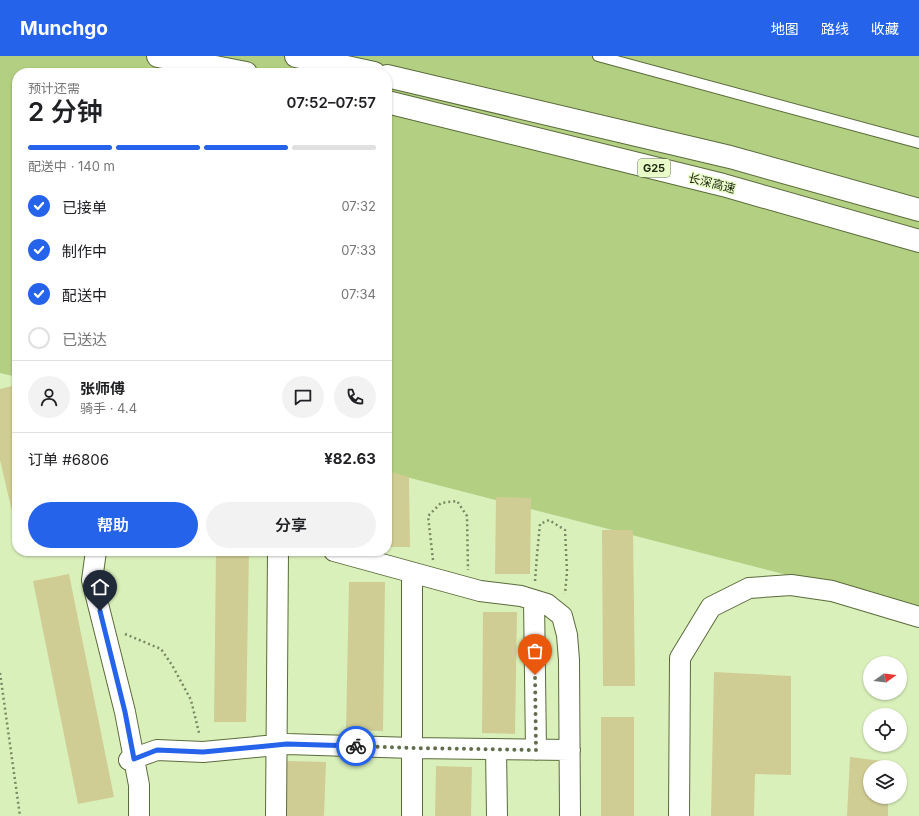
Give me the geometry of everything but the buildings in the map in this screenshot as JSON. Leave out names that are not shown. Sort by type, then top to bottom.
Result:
[{"type":"highway","points":[[158,56],[220,68]]},
{"type":"highway","points":[[296,56],[351,68]]},
{"type":"highway","name":"G25","points":[[392,77],[730,158],[919,210]]},
{"type":"highway","name":"长深高速","points":[[392,103],[723,185],[919,241]]},
{"type":"street","points":[[95,556],[92,580],[125,712],[132,760],[139,785],[139,816]]},
{"type":"street","points":[[276,816],[278,556]]},
{"type":"street","points":[[353,556],[480,591],[521,596],[547,604],[562,616],[567,634],[569,660],[570,816]]},
{"type":"street","points":[[412,572],[412,816]]},
{"type":"street","points":[[679,816],[680,658],[711,607],[749,588],[790,586],[832,591],[919,617]]},
{"type":"street","points":[[534,600],[536,750]]},
{"type":"street","points":[[132,760],[157,750],[203,752],[287,744],[412,748],[570,750]]},
{"type":"street","points":[[496,749],[497,816]]},
{"type":"lane","points":[[598,56],[919,143]]},
{"type":"path","points":[[435,579],[428,516],[441,503],[457,501],[467,516],[469,588]]},
{"type":"path","points":[[534,600],[540,524],[549,520],[565,530],[567,572],[562,616]]},
{"type":"path","points":[[104,626],[161,649],[192,700],[203,752]]},
{"type":"path","points":[[0,672],[20,816]]},
{"type":"green space","points":[[0,56],[919,56],[919,609],[392,473],[392,68],[12,68],[12,376],[0,373]]},
{"type":"way so far","points":[[356,746],[536,750],[535,675]]},
{"type":"route","points":[[100,611],[125,712],[134,759],[157,750],[203,752],[287,744],[356,746]]}]
